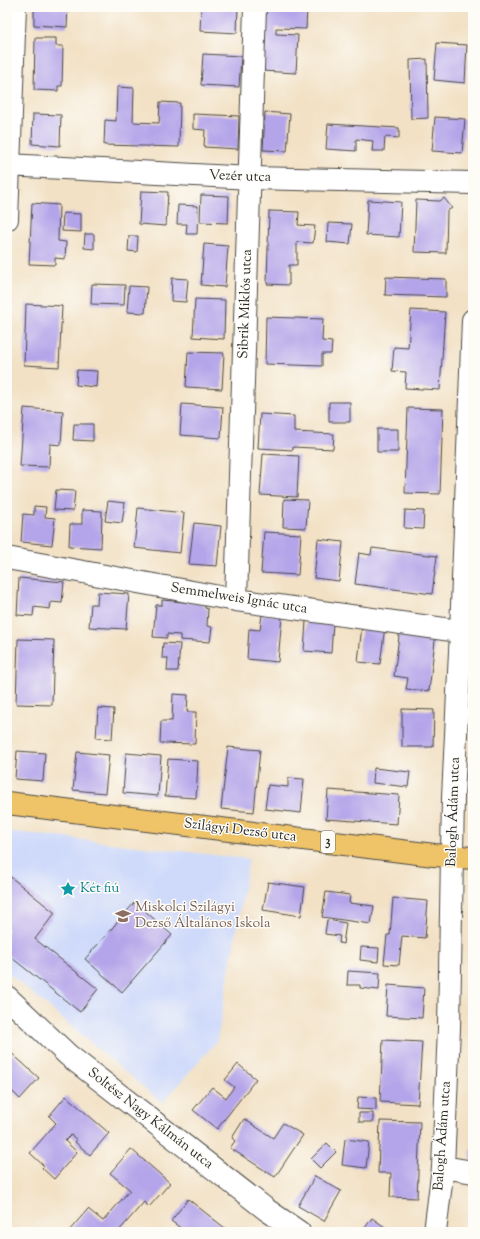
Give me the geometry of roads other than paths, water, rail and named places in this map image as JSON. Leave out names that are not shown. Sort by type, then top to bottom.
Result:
[{"type":"main road","name":"Szilágyi Dezső utca","points":[[7,803],[434,855],[462,857]]},
{"type":"street","points":[[7,219],[15,7]]},
{"type":"street","name":"Sibrik Miklós utca","points":[[236,600],[256,7]]},
{"type":"street","name":"Vezér utca","points":[[8,165],[251,178],[473,183]]},
{"type":"street","name":"Balogh Ádám utca","points":[[435,1232],[443,1167],[449,1028],[462,857],[453,797],[467,632],[473,320]]},
{"type":"street","name":"Semmelweis Ignác utca","points":[[7,558],[236,600],[467,632]]},
{"type":"street","name":"Soltész Nagy Kálmán utca","points":[[7,997],[68,1055],[267,1210],[299,1232]]},
{"type":"street","points":[[443,1167],[473,1172]]},
{"type":"place","name":"Két fiú","points":[[68,889]]},
{"type":"place","name":"Miskolci Szilágyi Dezső Általános Iskola","points":[[123,916]]}]
